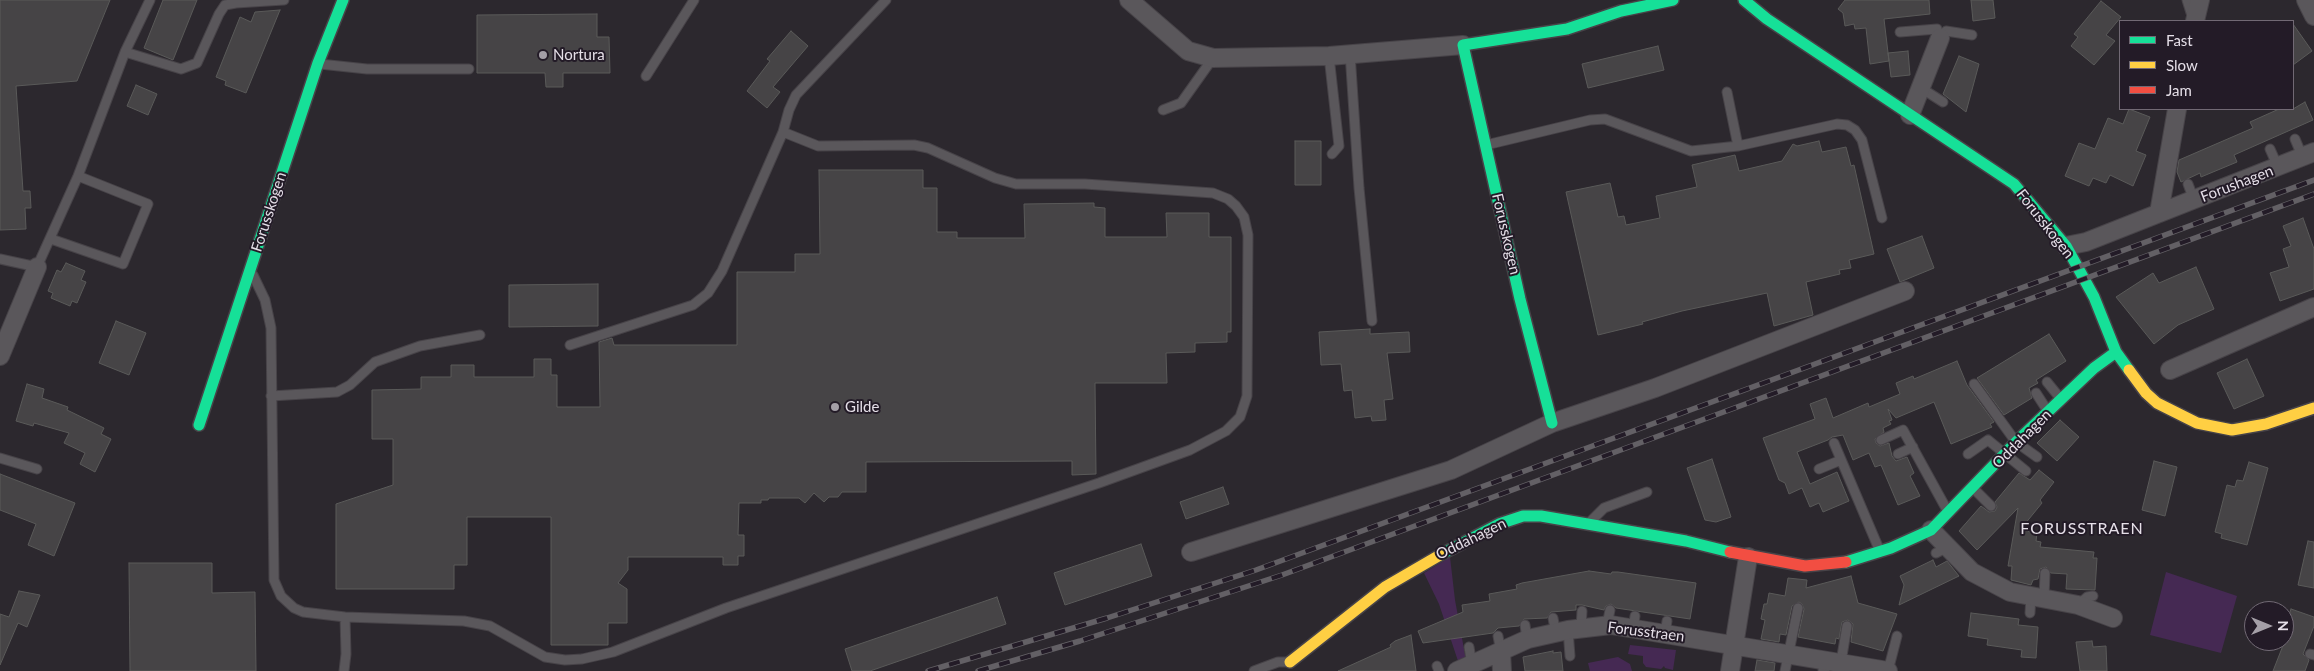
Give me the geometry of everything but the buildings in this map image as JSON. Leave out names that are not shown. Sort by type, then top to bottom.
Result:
[{"type":"street","name":"Forusskogen","points":[[199,425],[318,63],[343,0]]},
{"type":"street","points":[[1129,0],[1188,51],[1213,58],[1329,56],[1463,45],[1567,29],[1620,6],[1673,0]]},
{"type":"street","name":"Forusskogen","points":[[1744,0],[1767,19],[2014,184],[2066,246],[2094,297],[2116,352],[2146,394],[2157,403],[2197,423],[2232,430],[2250,427],[2314,408]]},
{"type":"street","points":[[2194,20],[2200,0]]},
{"type":"street","points":[[2306,0],[2314,16]]},
{"type":"street","points":[[1910,114],[1940,38]]},
{"type":"street","name":"Forusskogen","points":[[1463,45],[1520,299],[1552,423]]},
{"type":"street","points":[[2159,213],[2177,110]]},
{"type":"street","name":"Forushagen","points":[[2066,246],[2086,242],[2159,213],[2191,192],[2278,167],[2308,155]]},
{"type":"street","points":[[0,356],[37,267]]},
{"type":"street","points":[[1191,552],[1451,470],[1552,423],[1655,388],[1905,291]]},
{"type":"street","points":[[2170,370],[2314,307]]},
{"type":"street","name":"Oddahagen","points":[[1286,666],[1386,587],[1418,566],[1499,524],[1523,516],[1541,516],[1686,541],[1748,557],[1806,566],[1843,563],[1880,552],[1931,530],[2016,442],[2094,368],[2116,352]]},
{"type":"street","points":[[1931,530],[1942,550],[1972,572],[2010,592],[2035,602],[2086,601],[2113,618]]},
{"type":"street","points":[[1730,671],[1736,645],[1742,587],[1748,557]]},
{"type":"street","name":"Forusstraen","points":[[1466,661],[1526,632],[1609,618],[1666,627],[1736,645],[1845,666],[1888,671]]},
{"type":"street","points":[[1499,644],[1502,671]]},
{"type":"lane","points":[[0,259],[37,267],[78,176],[125,52],[150,0]]},
{"type":"lane","points":[[125,52],[181,70],[197,63],[225,5],[284,0]]},
{"type":"lane","points":[[646,76],[694,0]]},
{"type":"lane","points":[[570,345],[693,305],[708,293],[722,271],[783,132],[789,110],[796,95],[886,0]]},
{"type":"lane","points":[[2186,0],[2194,20]]},
{"type":"lane","points":[[1900,32],[1937,29],[1940,38]]},
{"type":"lane","points":[[1940,38],[1946,31],[1972,35]]},
{"type":"lane","points":[[1350,53],[1359,188],[1372,321]]},
{"type":"lane","points":[[1329,56],[1339,146],[1332,154]]},
{"type":"lane","points":[[1163,110],[1181,103],[1213,58]]},
{"type":"lane","points":[[318,63],[367,69],[470,69]]},
{"type":"lane","points":[[1921,88],[1943,102]]},
{"type":"lane","points":[[1727,92],[1738,146]]},
{"type":"lane","points":[[1486,145],[1590,120],[1605,119],[1692,151],[1738,146],[1838,124],[1847,125],[1862,140],[1882,218]]},
{"type":"lane","points":[[250,271],[270,312],[274,580],[281,596],[294,608],[302,612],[345,617],[464,621],[490,626],[544,657],[565,660],[582,659],[613,652],[726,608],[1099,483],[1190,450],[1226,431],[1240,417],[1247,396],[1248,235],[1244,217],[1228,199],[1203,192],[1085,184],[1016,184],[995,178],[928,148],[914,145],[818,146],[783,132]]},
{"type":"lane","points":[[2295,139],[2308,155]]},
{"type":"lane","points":[[2270,150],[2278,167]]},
{"type":"lane","points":[[51,239],[123,264],[148,204],[78,176]]},
{"type":"lane","points":[[271,396],[337,392],[350,385],[375,362],[420,346],[480,335]]},
{"type":"lane","points":[[2048,382],[2061,400]]},
{"type":"lane","points":[[1974,384],[2016,442],[2037,457]]},
{"type":"lane","points":[[2036,393],[2048,412]]},
{"type":"lane","points":[[1880,440],[1903,430],[1948,512]]},
{"type":"lane","points":[[1968,454],[1988,440],[2026,471]]},
{"type":"lane","points":[[1834,443],[1880,552]]},
{"type":"lane","points":[[1898,454],[1912,447]]},
{"type":"lane","points":[[0,458],[37,468]]},
{"type":"lane","points":[[1819,469],[1841,460]]},
{"type":"lane","points":[[1972,487],[1991,506]]},
{"type":"lane","points":[[1588,524],[1604,508],[1647,492]]},
{"type":"lane","points":[[2035,602],[2045,573]]},
{"type":"lane","points":[[1785,671],[1798,608]]},
{"type":"lane","points":[[344,671],[346,654],[345,617]]},
{"type":"lane","points":[[1568,624],[1570,656]]},
{"type":"lane","points":[[1845,666],[1847,626]]},
{"type":"lane","points":[[1888,671],[1897,636]]},
{"type":"lane","name":"Oddahagen","points":[[1254,671],[1278,662],[1286,666]]},
{"type":"shaded area","points":[[1450,557],[1455,600],[1466,660],[1459,664],[1439,604],[1424,573]]},
{"type":"shaded area","points":[[2166,572],[2237,596],[2221,653],[2150,635]]},
{"type":"shaded area","points":[[1630,645],[1676,650],[1673,670],[1664,666],[1661,669],[1646,667],[1643,663],[1643,656],[1628,654]]},
{"type":"shaded area","points":[[1618,657],[1630,664],[1632,671],[1590,671],[1588,663]]},
{"type":"railway","points":[[928,671],[1107,618],[1256,570],[2314,180]]},
{"type":"railway","points":[[978,671],[1080,641],[1282,575],[2314,194]]},
{"type":"traffic: fast","points":[[199,425],[318,63],[343,0]]},
{"type":"traffic: fast","points":[[1552,423],[1520,299],[1463,45],[1567,29],[1621,11],[1673,0]]},
{"type":"traffic: fast","points":[[1744,0],[1767,19],[2014,184],[2066,246],[2094,297],[2116,352],[2129,370]]},
{"type":"traffic: fast","points":[[1846,562],[1891,548],[1931,530],[2016,442],[2094,368],[2116,352]]},
{"type":"traffic: fast","points":[[1440,555],[1499,524],[1523,516],[1541,516],[1686,541],[1730,552]]},
{"type":"traffic: slow","points":[[2129,370],[2146,393],[2157,403],[2197,423],[2232,430],[2266,424],[2314,408]]},
{"type":"traffic: slow","points":[[1290,662],[1385,587],[1440,555]]},
{"type":"traffic: jam","points":[[1730,552],[1805,566],[1846,562]]},
{"type":"place","name":"Nortura","points":[[543,55]]},
{"type":"place","name":"Gilde","points":[[835,407]]},
{"type":"district","name":"FORUSSTRAEN","points":[[2082,529]]}]
